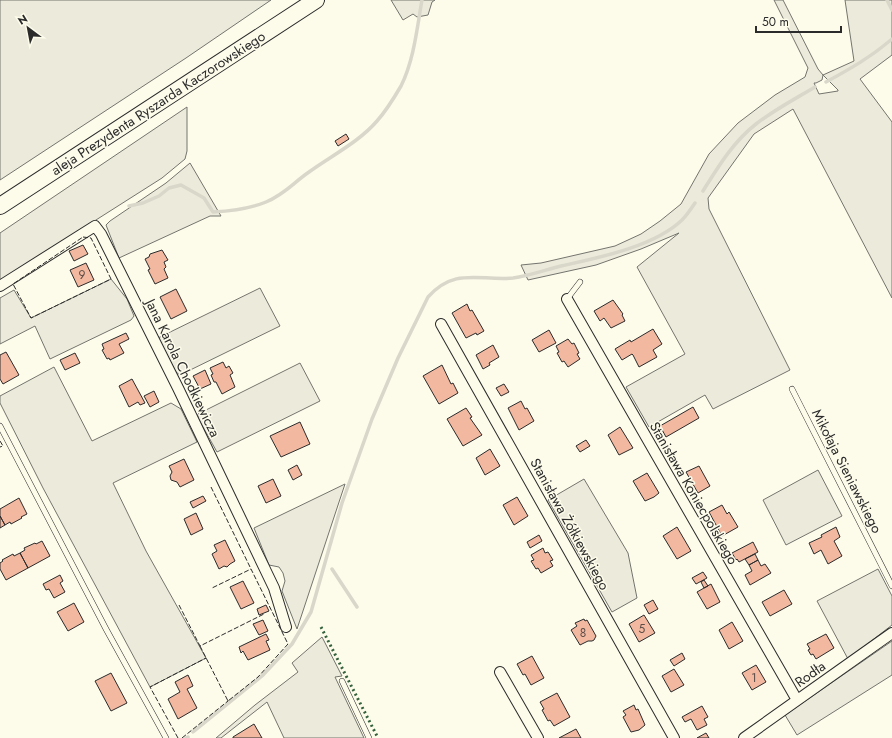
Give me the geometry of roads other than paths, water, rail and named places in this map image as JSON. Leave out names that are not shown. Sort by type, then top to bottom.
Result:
[{"type":"main road","name":"aleja Prezydenta Ryszarda Kaczorowskiego","points":[[0,206],[316,0]]},
{"type":"street","name":"Jana Karola Chodkiewicza","points":[[0,286],[95,226],[101,234],[178,388],[274,588],[286,627]]},
{"type":"street","name":"Stanisława Koniecpolskiego","points":[[567,299],[797,700]]},
{"type":"street","name":"Stanisława Żółkiewskiego","points":[[441,324],[674,738]]},
{"type":"street","name":"Rodła","points":[[744,738],[892,633]]},
{"type":"street","points":[[500,672],[538,738]]},
{"type":"lane","points":[[567,299],[580,282]]},
{"type":"lane","name":"Mikołaja Sieniawskiego","points":[[792,389],[892,586]]},
{"type":"lane","points":[[0,426],[106,629],[166,738]]},
{"type":"lane","points":[[342,681],[370,738]]},
{"type":"waterway","points":[[129,206],[143,203],[159,196],[169,188],[181,185],[204,198],[213,212],[247,208],[273,199],[284,192],[309,172],[362,136],[387,109],[401,86],[409,66],[422,0]]},
{"type":"waterway","points":[[887,0],[892,10]]},
{"type":"waterway","points":[[826,82],[860,62],[892,39]]},
{"type":"waterway","points":[[703,191],[726,155],[748,131],[770,114],[815,87]]},
{"type":"waterway","points":[[193,732],[262,676],[292,644],[311,612],[342,503],[372,419],[398,358],[428,297],[438,288],[448,282],[458,279],[468,277],[519,277],[624,250],[641,244],[670,229],[684,218],[695,203]]},
{"type":"waterway","points":[[332,569],[357,607]]}]
